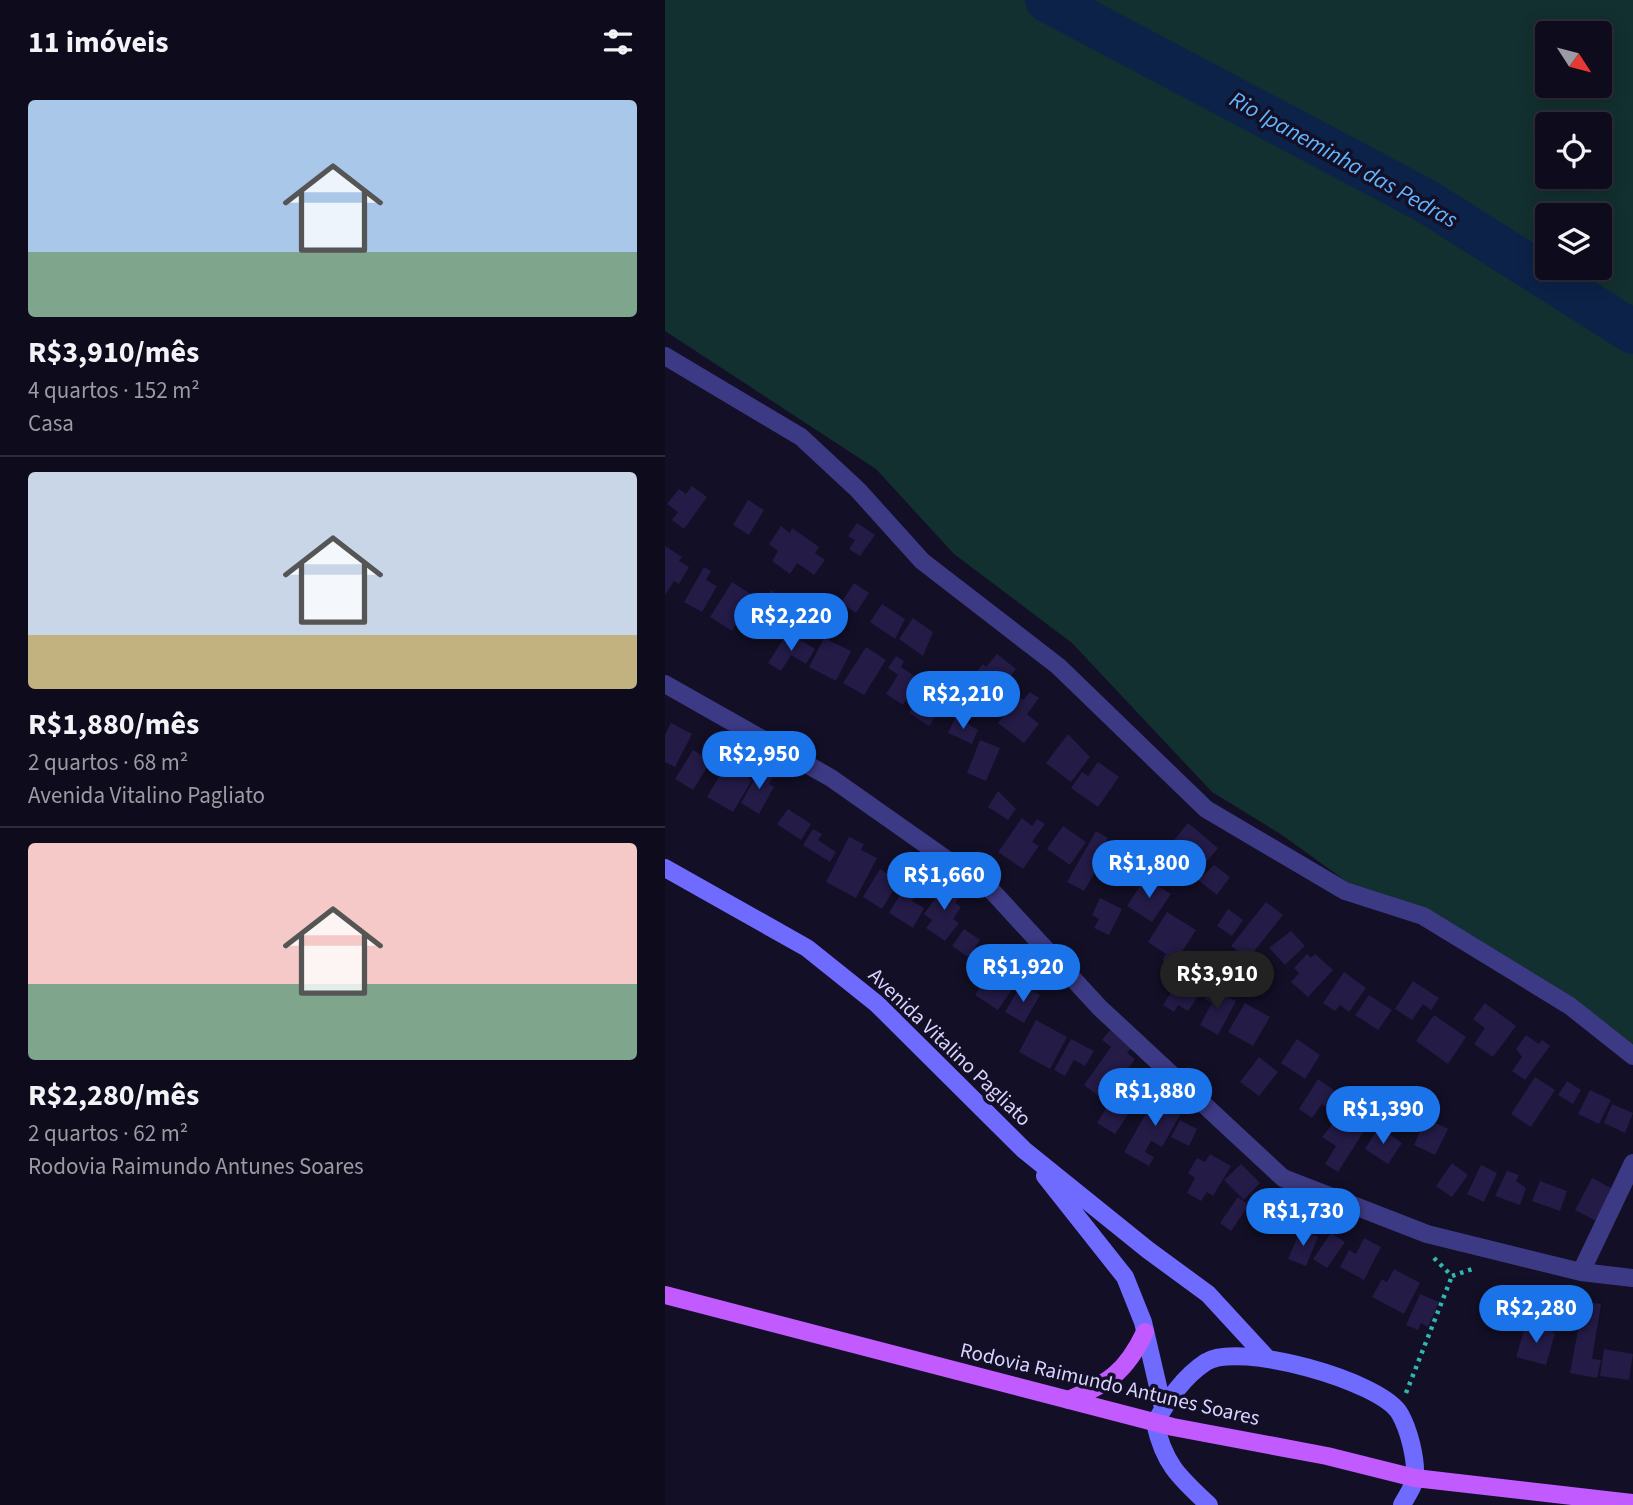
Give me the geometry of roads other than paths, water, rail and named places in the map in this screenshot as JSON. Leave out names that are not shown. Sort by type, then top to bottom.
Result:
[{"type":"main road","name":"Rodovia Raimundo Antunes Soares","points":[[665,1295],[1068,1400],[1159,1415],[1415,1478],[1633,1503]]},
{"type":"main road","points":[[1068,1400],[1109,1381],[1132,1360],[1145,1332]]},
{"type":"street","points":[[665,356],[801,437],[858,490],[922,561],[1058,666],[1206,809],[1345,891],[1423,916],[1570,1006],[1633,1056]]},
{"type":"street","points":[[665,684],[831,778],[993,892],[1100,1008],[1283,1178],[1427,1234],[1581,1272],[1633,1278]]},
{"type":"street","name":"Avenida Vitalino Pagliato","points":[[665,868],[807,948],[877,1004],[1024,1150]]},
{"type":"street","points":[[1024,1150],[1125,1277],[1145,1332],[1159,1415],[1161,1452],[1181,1479],[1209,1505]]},
{"type":"street","points":[[1024,1150],[1148,1250],[1208,1294],[1266,1357]]},
{"type":"street","points":[[1581,1272],[1633,1163]]},
{"type":"street","points":[[1159,1415],[1173,1392],[1208,1360],[1266,1357],[1353,1381],[1399,1411],[1410,1442],[1415,1478],[1402,1505]]},
{"type":"waterway","name":"Rio Ipaneminha das Pedras","points":[[1047,0],[1426,201],[1633,332]]}]
